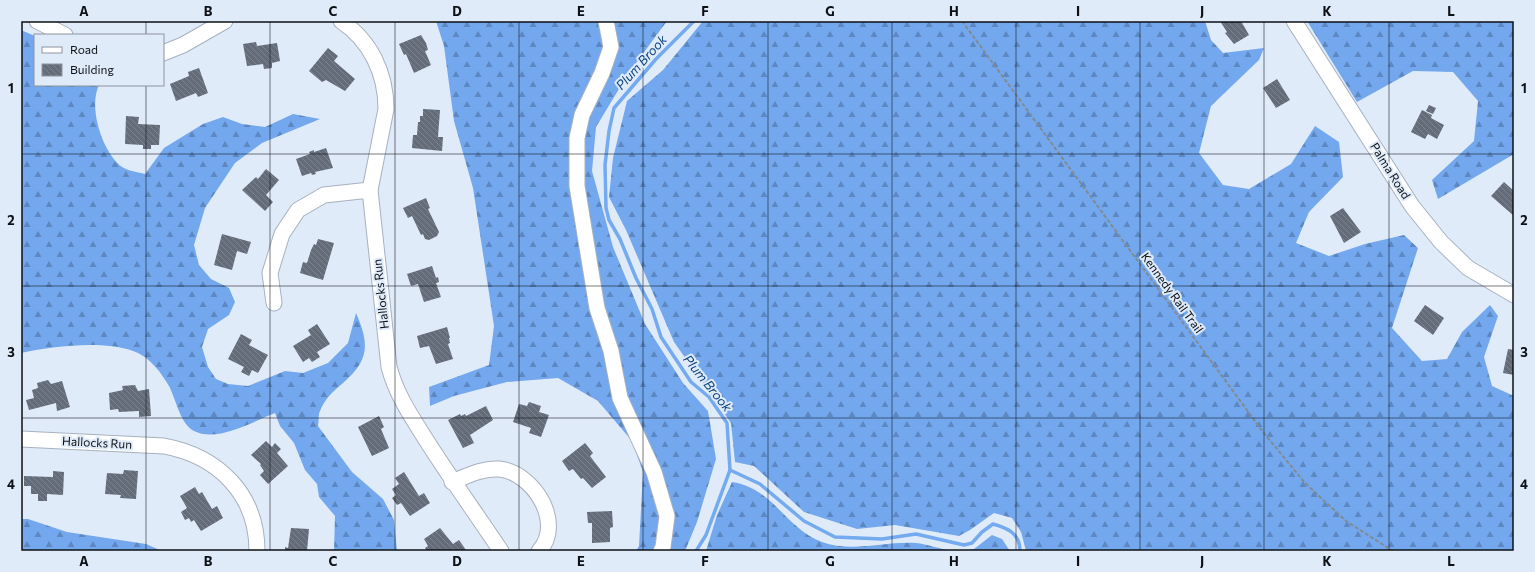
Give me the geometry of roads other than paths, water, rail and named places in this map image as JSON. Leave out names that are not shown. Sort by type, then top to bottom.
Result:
[{"type":"street","points":[[37,21],[63,34]]},
{"type":"street","points":[[164,52],[183,45],[207,25],[225,21]]},
{"type":"street","name":"Hallocks Run","points":[[341,21],[370,49],[380,68],[386,97],[386,109],[370,190],[389,367],[393,383],[403,405],[452,482],[501,551]]},
{"type":"street","points":[[606,21],[612,47],[602,73],[582,115],[577,138],[578,186],[596,308],[611,350],[620,398],[654,472],[667,516],[663,547],[661,551]]},
{"type":"street","name":"Palma Road","points":[[1294,21],[1412,206],[1440,242],[1468,268],[1514,296]]},
{"type":"street","points":[[274,303],[270,273],[282,234],[298,210],[324,195],[370,190]]},
{"type":"street","name":"Hallocks Run","points":[[21,439],[164,446],[179,449],[202,458],[215,466],[234,484],[246,504],[256,527],[257,551]]},
{"type":"street","points":[[452,482],[480,471],[499,469],[508,471],[526,479],[542,504],[550,522],[549,534],[539,551]]},
{"type":"waterway","name":"Plum Brook","points":[[694,21],[656,59],[614,108],[609,131],[605,165],[606,208],[609,220],[620,239],[636,278],[652,309],[661,337],[691,382],[709,397],[727,423],[730,470],[760,484],[804,521],[835,537],[882,539],[916,534],[964,545],[972,543],[982,532],[993,524],[1012,532],[1018,540],[1020,551]]},
{"type":"waterway","points":[[696,551],[706,535],[730,470]]}]
